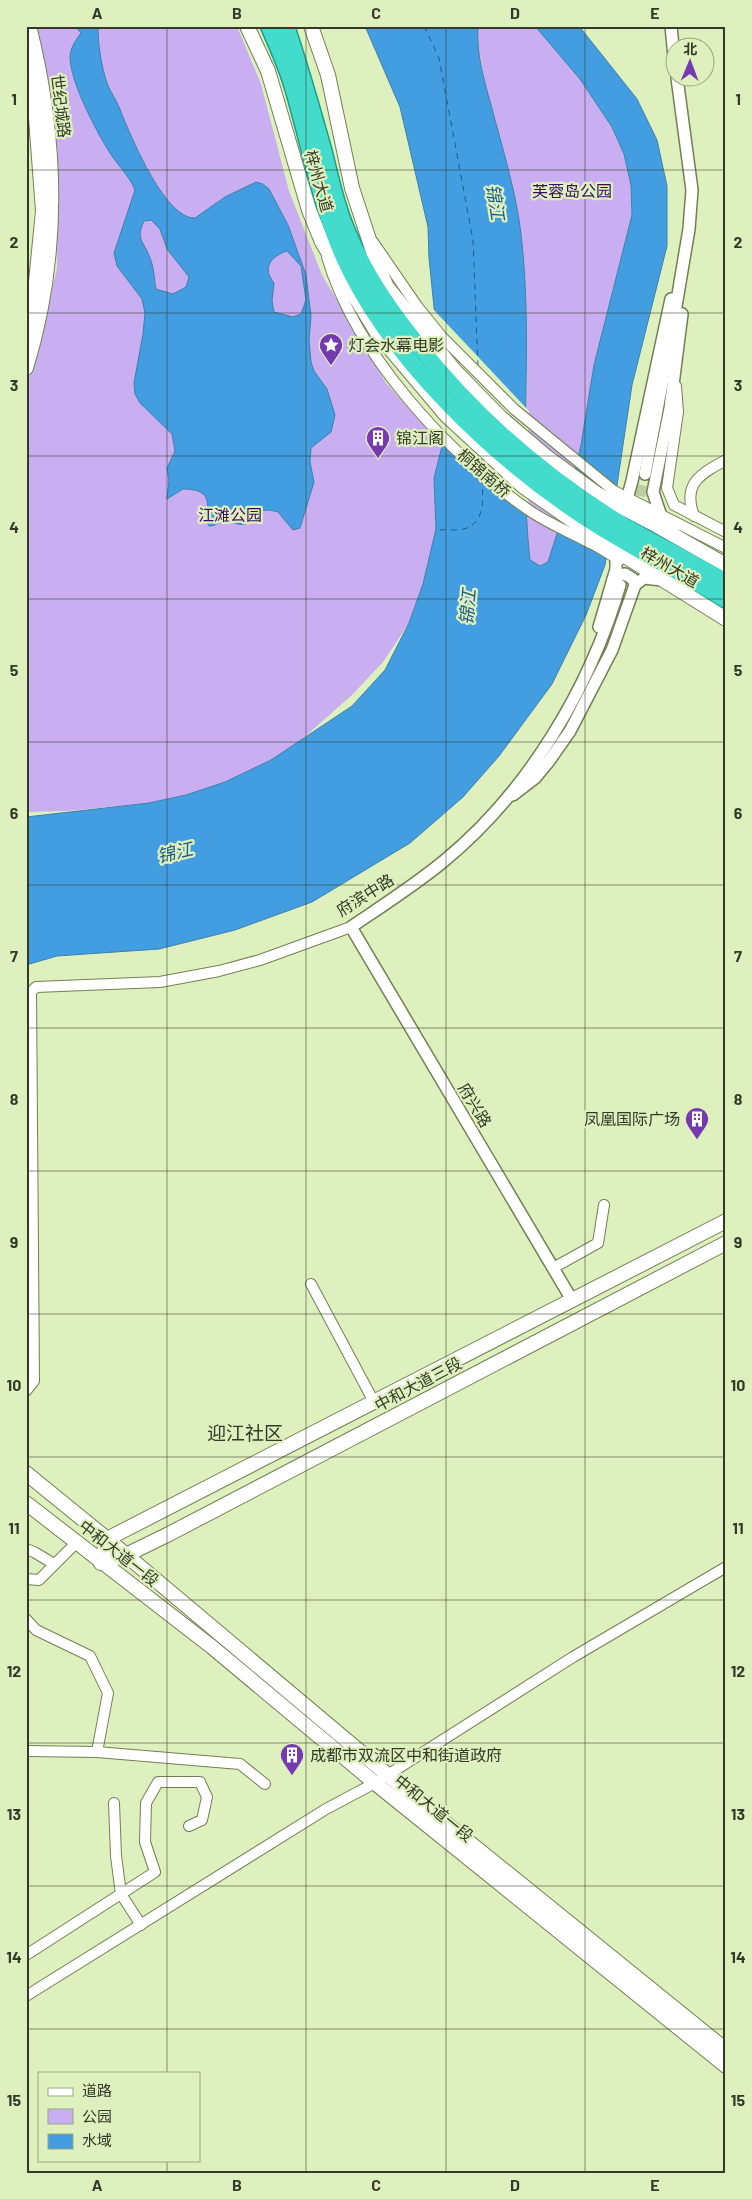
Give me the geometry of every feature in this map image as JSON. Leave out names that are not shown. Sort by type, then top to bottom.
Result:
[{"type":"highway","name":"梓州大道","points":[[269,26],[291,82],[318,182],[342,253],[357,281],[392,323]]},
{"type":"highway","name":"梓州大道","points":[[286,26],[302,74],[348,234],[392,323]]},
{"type":"highway","points":[[392,323],[459,396],[510,444],[616,531]]},
{"type":"highway","name":"梓州大道","points":[[616,531],[726,582]]},
{"type":"highway","name":"梓州大道","points":[[616,531],[726,600]]},
{"type":"main road","name":"世纪城路","points":[[26,368],[40,322],[52,212],[48,116],[29,26]]},
{"type":"main road","points":[[247,26],[268,71],[309,210],[322,242],[392,323]]},
{"type":"main road","points":[[312,26],[328,75],[352,188],[363,267]]},
{"type":"main road","name":"世纪城路","points":[[26,63],[36,118],[43,211],[36,282],[26,327]]},
{"type":"main road","points":[[352,188],[364,228],[387,287],[392,323]]},
{"type":"main road","name":"桐锦南桥","points":[[392,323],[440,409],[474,442],[524,487],[616,531]]},
{"type":"main road","points":[[616,531],[677,537],[726,565]]},
{"type":"main road","points":[[616,531],[658,579],[726,618]]},
{"type":"main road","points":[[102,1563],[107,1539],[726,1221]]},
{"type":"main road","name":"中和大道三段","points":[[102,1563],[126,1555],[726,1243]]},
{"type":"main road","name":"中和大道一段","points":[[26,1473],[427,1808],[726,2050]]},
{"type":"main road","name":"中和大道一段","points":[[26,1503],[212,1647],[375,1783],[726,2066]]},
{"type":"street","points":[[677,537],[661,516],[645,475],[689,229],[692,190],[678,88]]},
{"type":"street","points":[[645,475],[670,408],[682,314],[680,282]]},
{"type":"street","points":[[392,323],[442,337],[514,409],[614,492],[616,531],[661,516],[726,548]]},
{"type":"street","points":[[676,368],[678,412],[667,488],[674,505],[726,532]]},
{"type":"street","points":[[694,516],[689,498],[690,490],[706,470],[726,460]]},
{"type":"street","name":"府滨中路","points":[[26,1391],[34,1381],[29,1051],[31,992],[36,987],[160,982],[219,971],[260,960],[351,927],[444,861],[500,805],[536,760],[558,727],[582,684],[613,611],[617,582],[616,531],[645,475]]},
{"type":"street","points":[[500,805],[535,778],[570,731],[612,650],[634,584],[633,579],[625,574],[616,575],[617,582]]},
{"type":"street","points":[[634,584],[644,578],[658,579]]},
{"type":"street","name":"府兴路","points":[[351,927],[572,1300]]},
{"type":"street","points":[[553,1268],[598,1243],[604,1205]]},
{"type":"street","points":[[311,1284],[374,1402]]},
{"type":"street","points":[[26,1580],[39,1580],[76,1543]]},
{"type":"street","points":[[26,1549],[54,1564]]},
{"type":"street","points":[[26,1996],[326,1809],[375,1783],[573,1657],[726,1567]]},
{"type":"street","points":[[26,1618],[36,1630],[90,1656],[108,1692],[97,1752]]},
{"type":"street","points":[[26,1751],[97,1752],[240,1764],[265,1784]]},
{"type":"street","points":[[26,1955],[155,1872],[145,1842],[146,1803],[158,1782],[200,1782],[207,1797],[202,1820],[188,1826]]},
{"type":"street","points":[[114,1803],[116,1856],[121,1894],[141,1925]]},
{"type":"green space","name":"江滩公园","points":[[34,26],[237,26],[261,84],[289,191],[322,275],[386,383],[442,446],[434,478],[436,529],[434,545],[409,623],[383,662],[353,694],[300,741],[271,760],[225,782],[186,795],[149,803],[67,811],[26,812],[26,385],[35,362],[57,268],[58,153],[44,57]]},
{"type":"green space","name":"芙蓉岛公园","points":[[478,26],[535,26],[539,30],[580,79],[612,127],[624,154],[631,185],[632,215],[594,365],[581,446],[569,496],[548,562],[540,566],[530,561],[524,487],[527,373],[526,292],[521,232],[484,79],[477,36]]},
{"type":"water","points":[[75,26],[98,26],[100,55],[108,86],[149,172],[171,205],[183,215],[195,218],[225,197],[256,182],[263,184],[269,189],[288,225],[306,275],[311,316],[309,340],[311,362],[314,371],[327,389],[335,415],[331,432],[311,448],[310,462],[314,482],[300,528],[293,530],[278,512],[271,510],[260,512],[244,524],[225,521],[209,526],[207,522],[207,502],[203,494],[198,491],[183,489],[167,499],[169,480],[167,468],[175,451],[172,434],[140,403],[135,394],[134,383],[145,313],[142,299],[117,266],[114,253],[135,190],[100,135],[86,108],[75,80],[71,68],[70,54],[81,33]],"holes":[[[151,220],[160,229],[167,249],[189,277],[186,287],[173,294],[156,289],[148,252],[140,237],[144,221]],[[287,251],[301,266],[306,300],[301,314],[293,317],[274,312],[272,301],[274,283],[268,272],[268,267],[273,259]]]},
{"type":"water","name":"锦江","points":[[365,26],[478,26],[481,66],[512,185],[521,234],[526,316],[525,479],[527,519],[530,560],[540,566],[548,562],[569,496],[581,445],[594,365],[632,215],[631,185],[624,154],[612,127],[580,79],[535,26],[579,26],[637,99],[657,140],[667,186],[667,246],[632,385],[605,565],[586,615],[552,684],[499,756],[463,797],[410,843],[312,902],[235,930],[159,949],[57,956],[26,965],[26,817],[149,803],[186,795],[225,782],[271,760],[352,706],[385,670],[409,623],[423,584],[436,529],[434,478],[442,446],[440,366],[429,258],[428,227],[400,107]]},
{"type":"pier","points":[[433,309],[529,411],[527,487],[530,515],[439,435],[438,366]]},
{"type":"ferry route","points":[[424,26],[439,58],[473,240],[478,366]]},
{"type":"ferry route","points":[[481,455],[482,466]]},
{"type":"ferry route","points":[[440,530],[464,529],[476,521],[482,509],[482,480]]},
{"type":"tunnel","points":[[636,512],[645,474]]},
{"type":"place","name":"灯会水幕电影","points":[[331,366]]},
{"type":"place","name":"锦江阁","points":[[378,459]]},
{"type":"place","name":"凤凰国际广场","points":[[697,1140]]},
{"type":"place","name":"成都市双流区中和街道政府","points":[[292,1776]]},
{"type":"district","name":"迎江社区","points":[[245,1433]]}]
